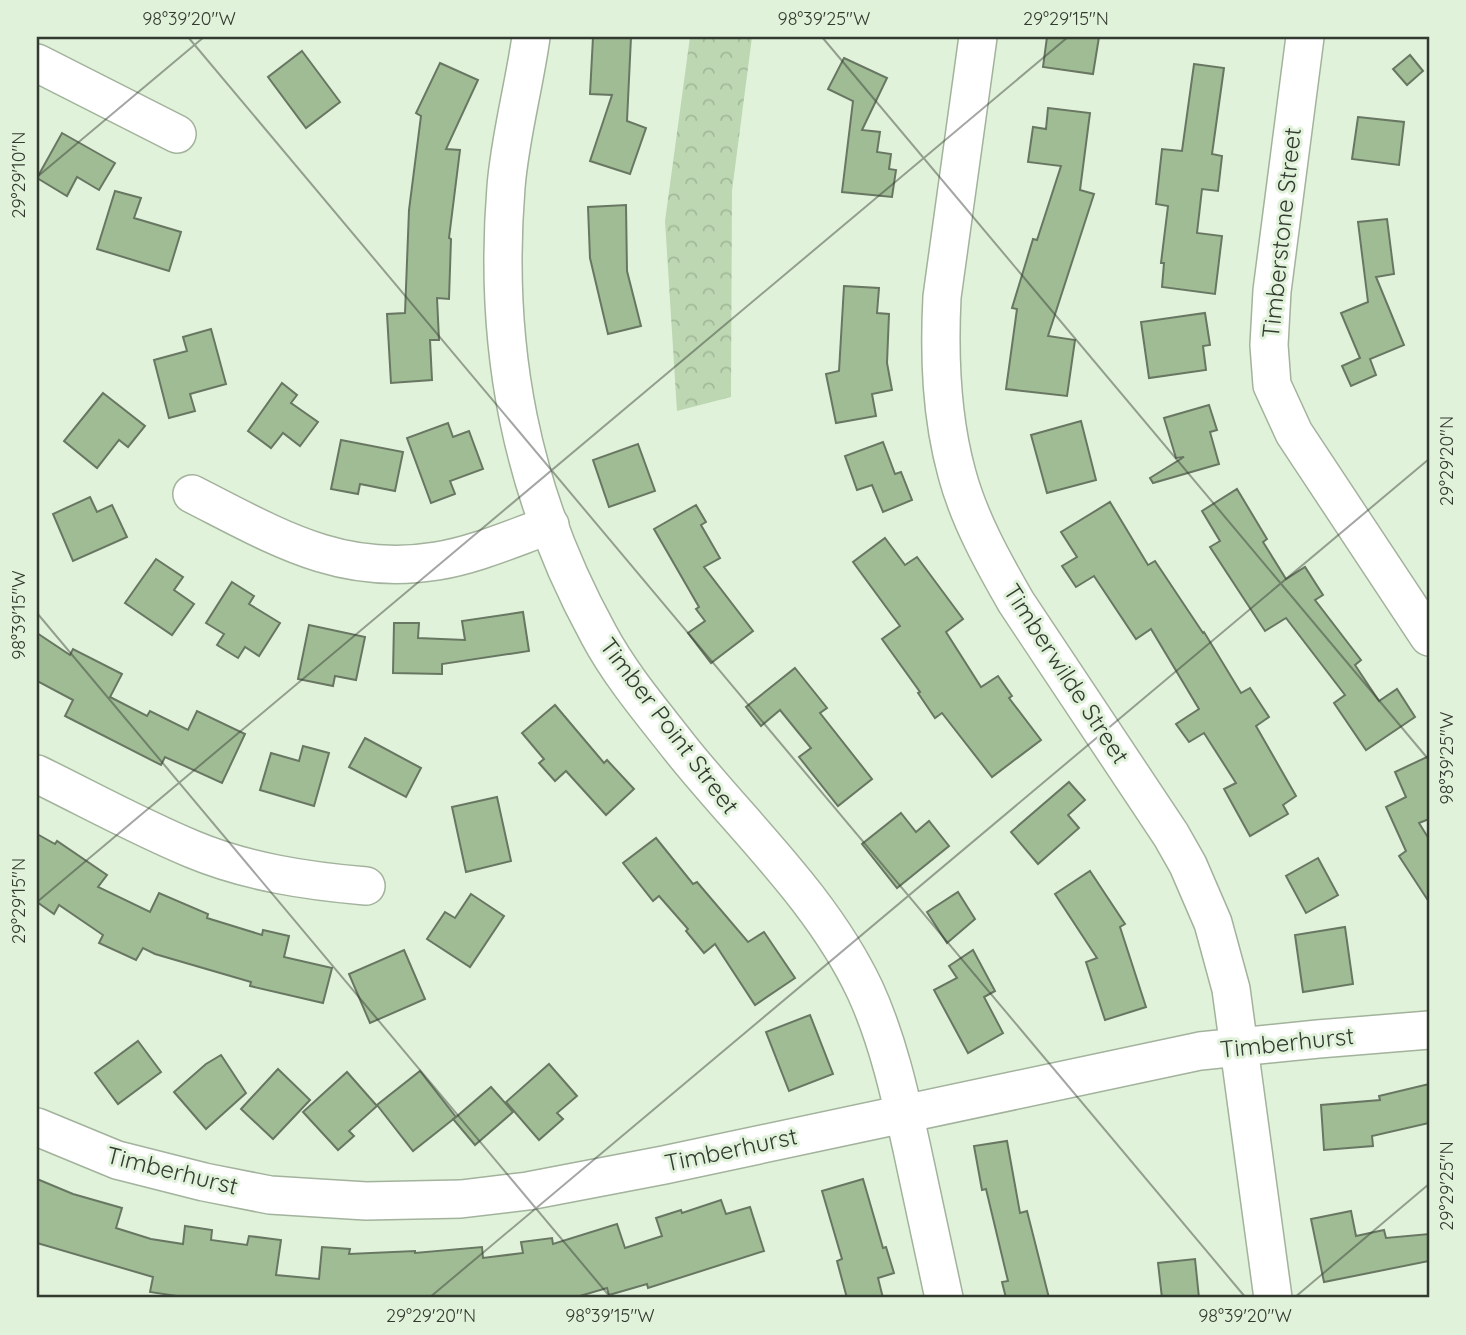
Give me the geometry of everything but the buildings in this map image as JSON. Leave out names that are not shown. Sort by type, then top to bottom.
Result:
[{"type":"street","points":[[37,56],[46,37]]},
{"type":"street","name":"Timber Point Street","points":[[531,37],[506,183],[501,262],[505,342],[515,407],[533,480],[568,574],[600,638],[635,689],[690,760],[800,888],[842,947],[865,990],[884,1035],[944,1298]]},
{"type":"street","name":"Timberwilde Street","points":[[978,37],[942,298],[940,339],[943,402],[957,477],[993,562],[1016,602],[1171,835],[1188,865],[1213,923],[1231,989],[1273,1298]]},
{"type":"street","name":"Timberstone Street","points":[[1305,37],[1272,291],[1269,345],[1272,385],[1294,433],[1429,637]]},
{"type":"street","points":[[37,63],[177,134]]},
{"type":"street","points":[[192,494],[306,551],[332,558],[383,565],[436,561],[550,525]]},
{"type":"street","points":[[37,774],[193,850],[252,869],[317,882],[366,886]]},
{"type":"street","name":"Timberhurst","points":[[37,1128],[117,1160],[270,1195],[380,1201],[461,1199],[528,1191],[664,1165],[1200,1051],[1429,1030]]},
{"type":"green space","points":[[690,37],[752,37],[732,191],[731,397],[677,411],[665,221]]}]
